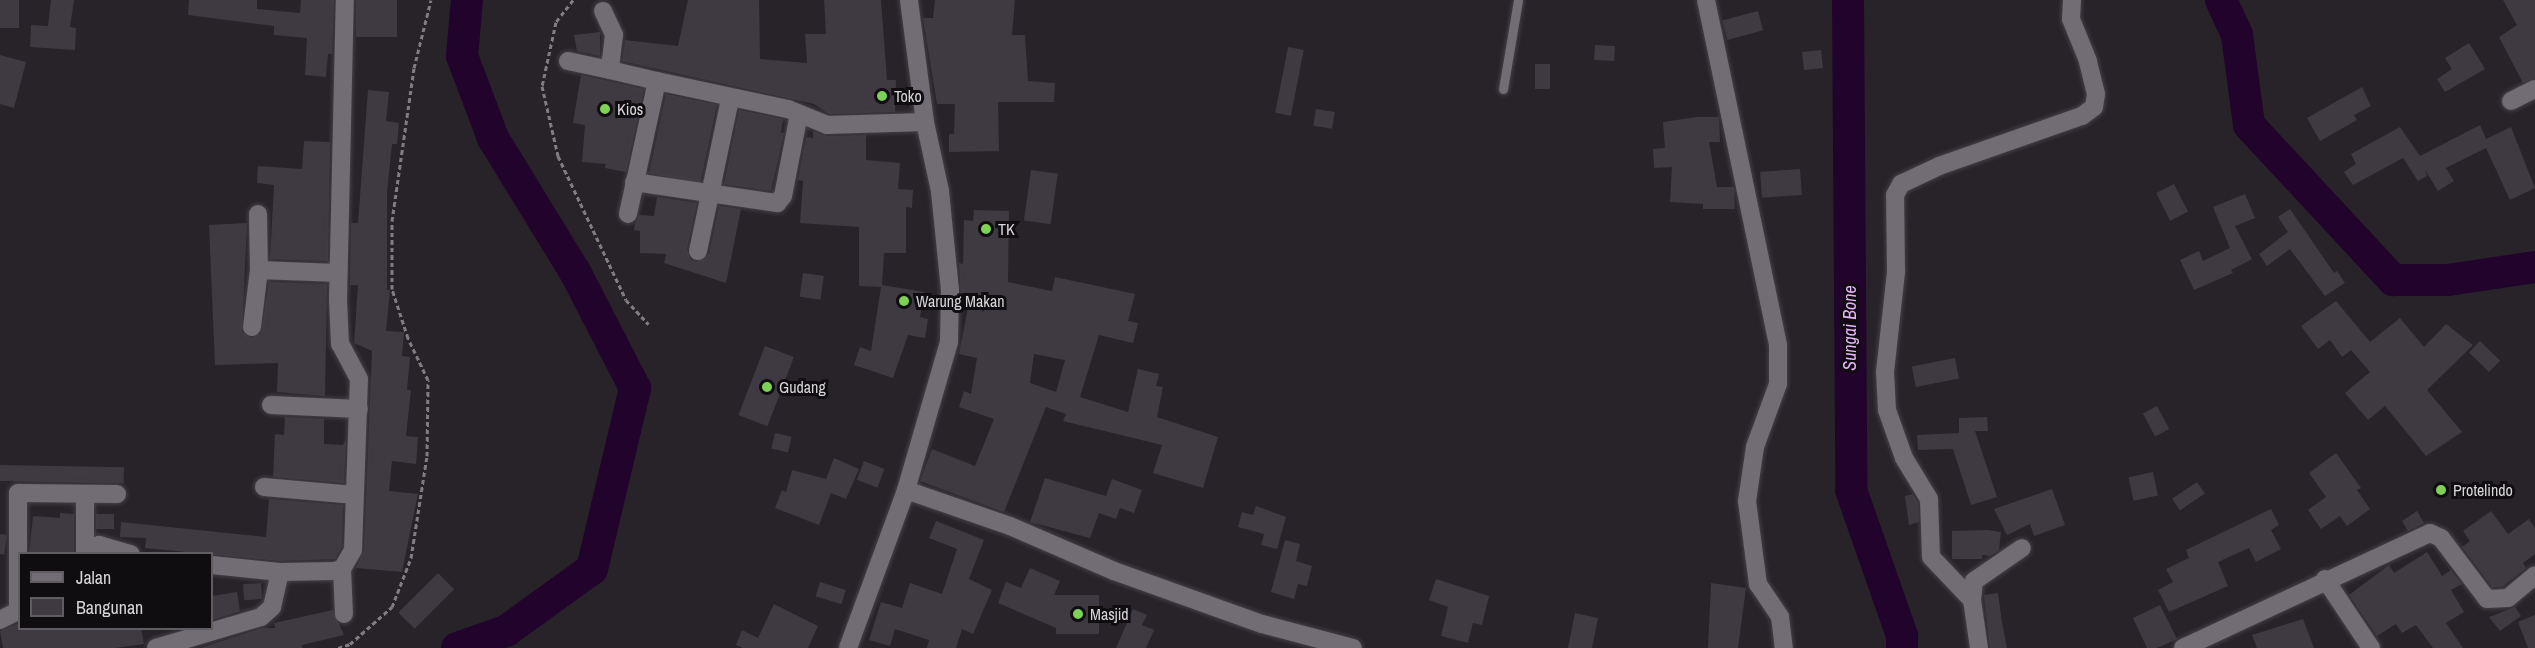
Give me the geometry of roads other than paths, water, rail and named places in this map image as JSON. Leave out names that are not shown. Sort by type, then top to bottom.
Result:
[{"type":"street","points":[[344,614],[342,569],[353,550],[359,409],[359,379],[340,344],[338,273],[345,0]]},
{"type":"street","points":[[848,648],[906,490],[949,342],[950,290],[940,191],[925,122],[909,0]]},
{"type":"street","points":[[1706,0],[1778,345],[1778,384],[1755,447],[1747,501],[1758,584],[1780,617],[1784,648]]},
{"type":"street","points":[[1972,600],[1946,570],[1931,557],[1929,499],[1904,458],[1887,410],[1885,372],[1896,272],[1895,195],[1901,184],[1939,166],[2082,116],[2094,107],[2096,94],[2071,19],[2072,0]]},
{"type":"street","points":[[603,11],[614,35],[610,70]]},
{"type":"street","points":[[568,61],[799,114],[839,126],[925,122]]},
{"type":"street","points":[[628,214],[657,81]]},
{"type":"street","points":[[2511,101],[2535,89]]},
{"type":"street","points":[[698,251],[708,194],[730,99]]},
{"type":"street","points":[[634,182],[772,203],[779,201],[799,114]]},
{"type":"street","points":[[252,327],[258,270],[258,214]]},
{"type":"street","points":[[258,270],[338,273]]},
{"type":"street","points":[[271,405],[359,409]]},
{"type":"street","points":[[264,487],[355,495]]},
{"type":"street","points":[[906,490],[1010,526],[1114,571],[1262,624],[1353,648]]},
{"type":"street","points":[[19,552],[18,493],[117,494]]},
{"type":"street","points":[[85,494],[85,552]]},
{"type":"street","points":[[2182,648],[2325,579],[2430,533],[2441,538],[2487,599],[2508,598],[2535,575]]},
{"type":"street","points":[[87,552],[99,545],[124,552]]},
{"type":"street","points":[[1979,648],[1972,600],[1974,581],[2022,548]]},
{"type":"street","points":[[213,565],[280,572],[342,569]]},
{"type":"street","points":[[156,648],[261,617],[272,607],[280,572]]},
{"type":"street","points":[[2325,579],[2371,648]]},
{"type":"street","points":[[0,620],[18,611]]},
{"type":"lane","points":[[1503,89],[1518,0]]},
{"type":"waterway","points":[[457,648],[506,631],[592,569],[635,388],[575,272],[493,138],[462,56],[467,0]]},
{"type":"waterway","name":"Sungai Bone","points":[[1848,0],[1851,490],[1902,636],[1902,648]]},
{"type":"waterway","points":[[2221,0],[2237,35],[2249,125],[2393,280],[2448,280],[2535,267]]},
{"type":"place","name":"Toko","points":[[882,96]]},
{"type":"place","name":"Kios","points":[[605,109]]},
{"type":"place","name":"TK","points":[[986,229]]},
{"type":"place","name":"Warung Makan","points":[[904,301]]},
{"type":"place","name":"Gudang","points":[[767,387]]},
{"type":"place","name":"Protelindo","points":[[2441,490]]},
{"type":"place","name":"Masjid","points":[[1078,614]]}]
